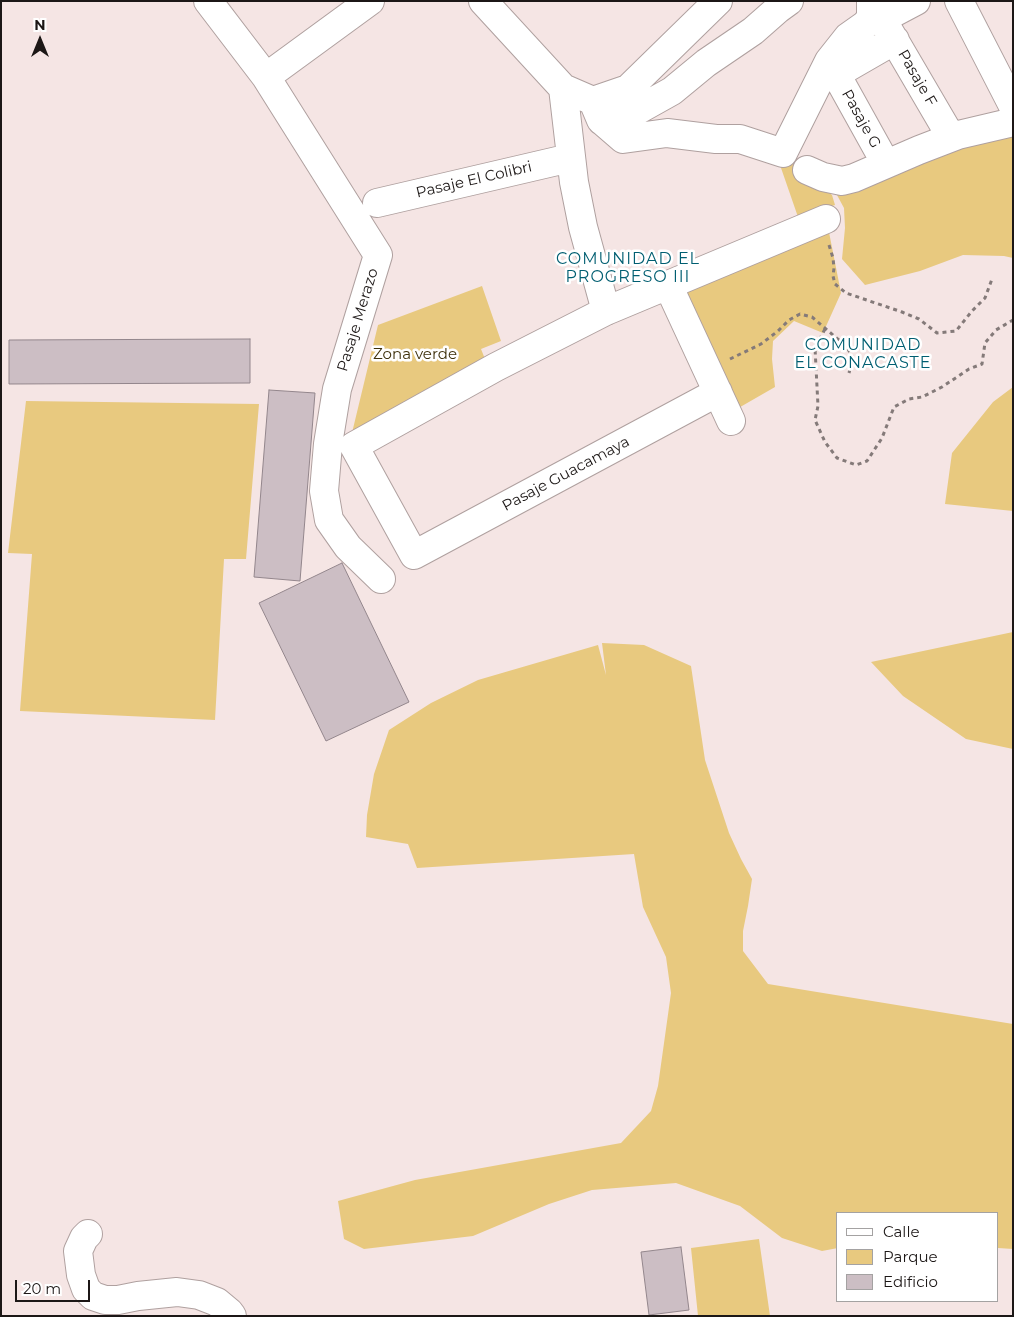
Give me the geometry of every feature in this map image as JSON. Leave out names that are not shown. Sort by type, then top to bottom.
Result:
[{"type":"street","name":"Pasaje Merazo","points":[[208,1],[266,77],[378,255],[337,389],[328,444],[324,491],[329,520],[348,547],[381,579]]},
{"type":"street","points":[[266,77],[370,1]]},
{"type":"street","points":[[483,1],[563,88],[597,111],[623,139],[667,133],[716,139],[740,139],[783,153],[829,61],[848,37],[871,18],[883,20],[916,1]]},
{"type":"street","points":[[597,111],[628,89],[718,1]]},
{"type":"street","points":[[959,1],[1013,106]]},
{"type":"street","points":[[597,111],[638,110],[672,91],[753,31],[780,4]]},
{"type":"street","name":"Pasaje G","points":[[883,20],[836,74],[886,164]]},
{"type":"street","name":"Pasaje F","points":[[883,20],[951,137]]},
{"type":"street","points":[[563,88],[574,182],[583,227],[606,311],[668,285],[827,229]]},
{"type":"street","points":[[807,170],[823,177],[842,181],[854,178],[951,137],[1013,122]]},
{"type":"street","name":"Pasaje El Colibri","points":[[377,203],[570,158]]},
{"type":"street","points":[[668,285],[731,421]]},
{"type":"street","name":"Pasaje Guacamaya","points":[[606,311],[496,367],[354,446],[414,555],[712,381]]},
{"type":"street","points":[[88,1234],[78,1250],[81,1275],[86,1289],[92,1296],[105,1300],[118,1300],[177,1292],[199,1295],[217,1302],[232,1316]]},
{"type":"path","points":[[827,229],[829,246],[834,258],[833,276],[836,284],[846,292],[919,319],[937,333],[956,331],[985,298],[992,279]]},
{"type":"path","points":[[712,381],[789,320],[800,314],[812,317],[847,347],[853,358],[849,373]]},
{"type":"path","points":[[825,329],[815,348],[818,406],[815,420],[825,442],[838,458],[856,466],[867,461],[882,438],[894,407],[942,388],[969,369],[982,364],[985,343],[996,330],[1013,320]]},
{"type":"green space","points":[[1013,132],[1013,258],[963,255],[920,271],[865,285],[842,259],[845,228],[844,208],[831,184]]},
{"type":"green space","points":[[794,161],[832,195],[835,205],[798,217],[780,165],[791,164]]},
{"type":"green space","points":[[827,222],[841,293],[823,333],[794,321],[773,341],[772,359],[775,387],[735,410],[683,288]]},
{"type":"green space","name":"Zona verde","points":[[482,286],[501,341],[481,349],[487,364],[351,437],[378,325]]},
{"type":"green space","points":[[1013,387],[1013,511],[945,504],[952,453],[993,402]]},
{"type":"green space","points":[[26,401],[259,404],[246,559],[224,559],[215,720],[20,711],[32,554],[8,553]]},
{"type":"green space","points":[[1013,632],[1013,749],[966,739],[903,696],[871,662]]},
{"type":"green space","points":[[602,643],[644,645],[691,666],[705,760],[729,833],[752,879],[743,931],[743,951],[768,984],[1013,1024],[1013,1249],[999,1248],[999,1212],[836,1212],[836,1248],[822,1251],[782,1238],[740,1206],[676,1183],[592,1190],[549,1204],[473,1236],[364,1249],[344,1239],[338,1201],[415,1180],[621,1143],[651,1111],[658,1086],[671,993],[666,957],[643,907],[634,854],[417,868],[408,844],[366,837],[367,815],[374,774],[389,730],[431,703],[478,680],[598,645],[606,675]]},
{"type":"green space","points":[[759,1239],[770,1316],[698,1316],[691,1248]]},
{"type":"building","points":[[250,339],[250,383],[9,384],[9,340]]},
{"type":"building","points":[[269,390],[315,393],[300,581],[254,577]]},
{"type":"building","points":[[342,563],[409,702],[326,741],[259,603]]},
{"type":"building","points":[[681,1247],[689,1310],[649,1315],[641,1252]]},
{"type":"district","name":"COMUNIDAD EL PROGRESO III","points":[[628,268]]},
{"type":"district","name":"COMUNIDAD EL CONACASTE","points":[[863,354]]}]
